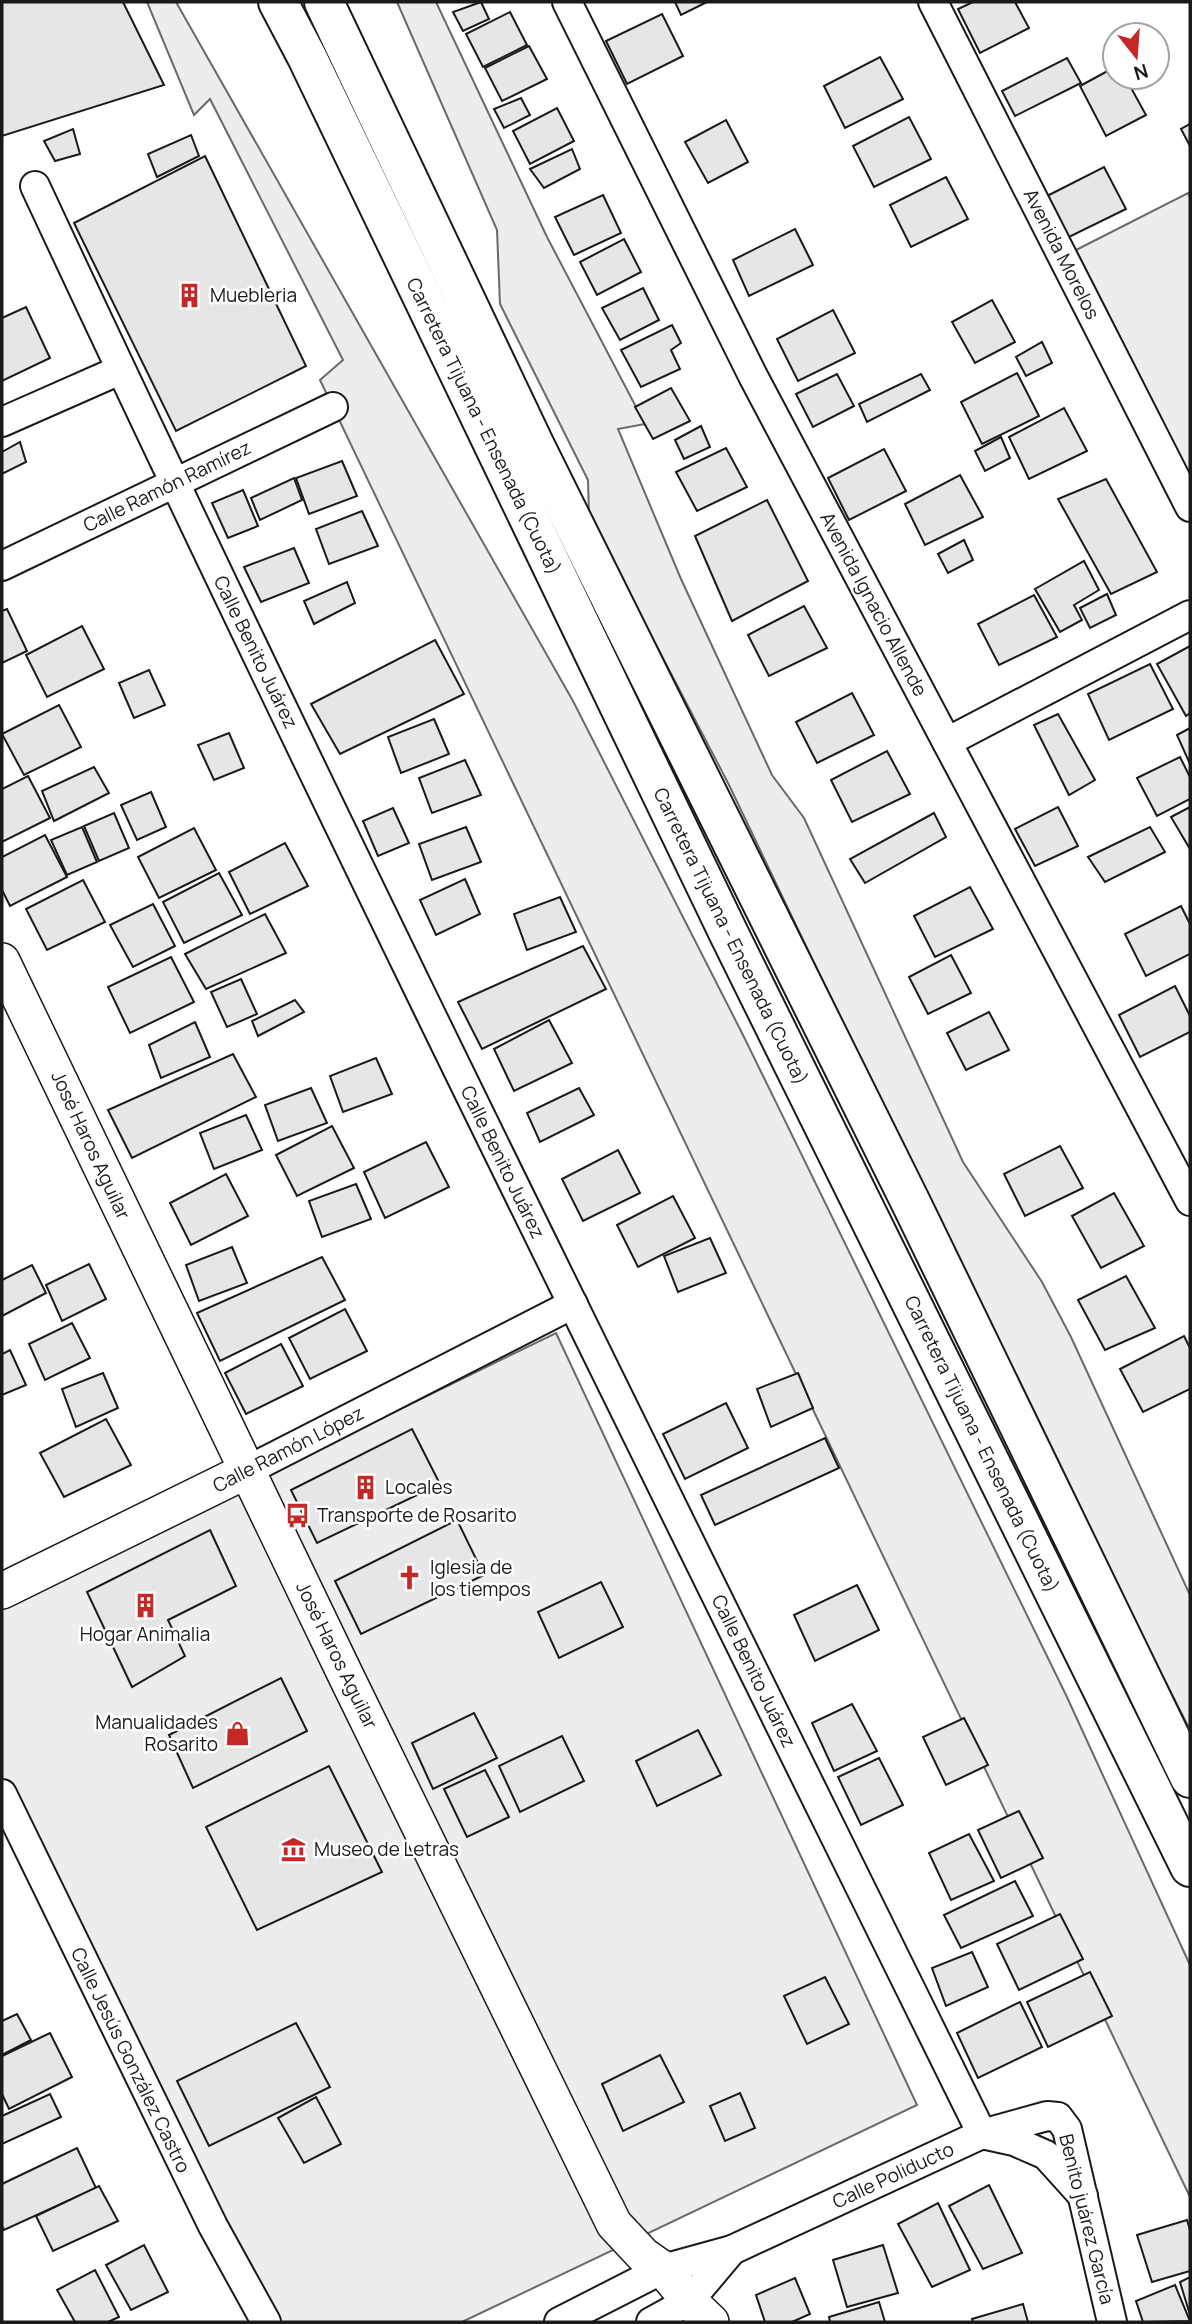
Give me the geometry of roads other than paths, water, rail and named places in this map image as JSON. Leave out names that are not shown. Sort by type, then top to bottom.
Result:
[{"type":"highway","name":"Carretera Tijuana - Ensenada (Cuota)","points":[[278,2],[307,57],[729,934],[1190,1867]]},
{"type":"highway","name":"Carretera Tijuana - Ensenada (Cuota)","points":[[324,2],[535,446],[911,1203],[1190,1778]]},
{"type":"highway","points":[[335,2],[342,38]]},
{"type":"street","name":"Avenida Ignacio Allende","points":[[567,2],[753,376],[1190,1200]]},
{"type":"street","name":"Avenida Morelos","points":[[933,2],[1190,507]]},
{"type":"street","name":"Calle Benito Juárez","points":[[35,186],[173,483],[982,2134]]},
{"type":"street","points":[[2,422],[120,369]]},
{"type":"street","name":"Calle Ramón Ramírez","points":[[2,566],[333,407]]},
{"type":"street","points":[[947,742],[1190,615]]},
{"type":"street","name":"José Haros Aguilar","points":[[2,961],[246,1471],[614,2224],[643,2255],[663,2269],[700,2311]]},
{"type":"street","name":"Calle Ramón López","points":[[2,1591],[246,1471],[573,1304]]},
{"type":"street","name":"Calle Jesús González Castro","points":[[2,1794],[212,2226],[267,2322]]},
{"type":"street","name":"Calle Poliducto","points":[[559,2322],[663,2269],[732,2250],[982,2134],[1048,2116],[1058,2117]]},
{"type":"street","name":"Benito juárez García","points":[[1058,2117],[1067,2129],[1112,2322]]},
{"type":"street","points":[[982,2134],[1014,2141],[1046,2155],[1083,2196]]},
{"type":"street","name":"Calle Poliducto","points":[[651,2322],[700,2311],[732,2250]]},
{"type":"place","name":"Muebleria","points":[[190,295]]},
{"type":"place","name":"Locales","points":[[365,1487]]},
{"type":"place","name":"Transporte de Rosarito","points":[[297,1515]]},
{"type":"place","name":"Iglesia de los tiempos","points":[[410,1578]]},
{"type":"place","name":"Hogar Animalia","points":[[145,1606]]},
{"type":"place","name":"Manualidades Rosarito","points":[[238,1733]]},
{"type":"place","name":"Museo de Letras","points":[[294,1849]]}]
